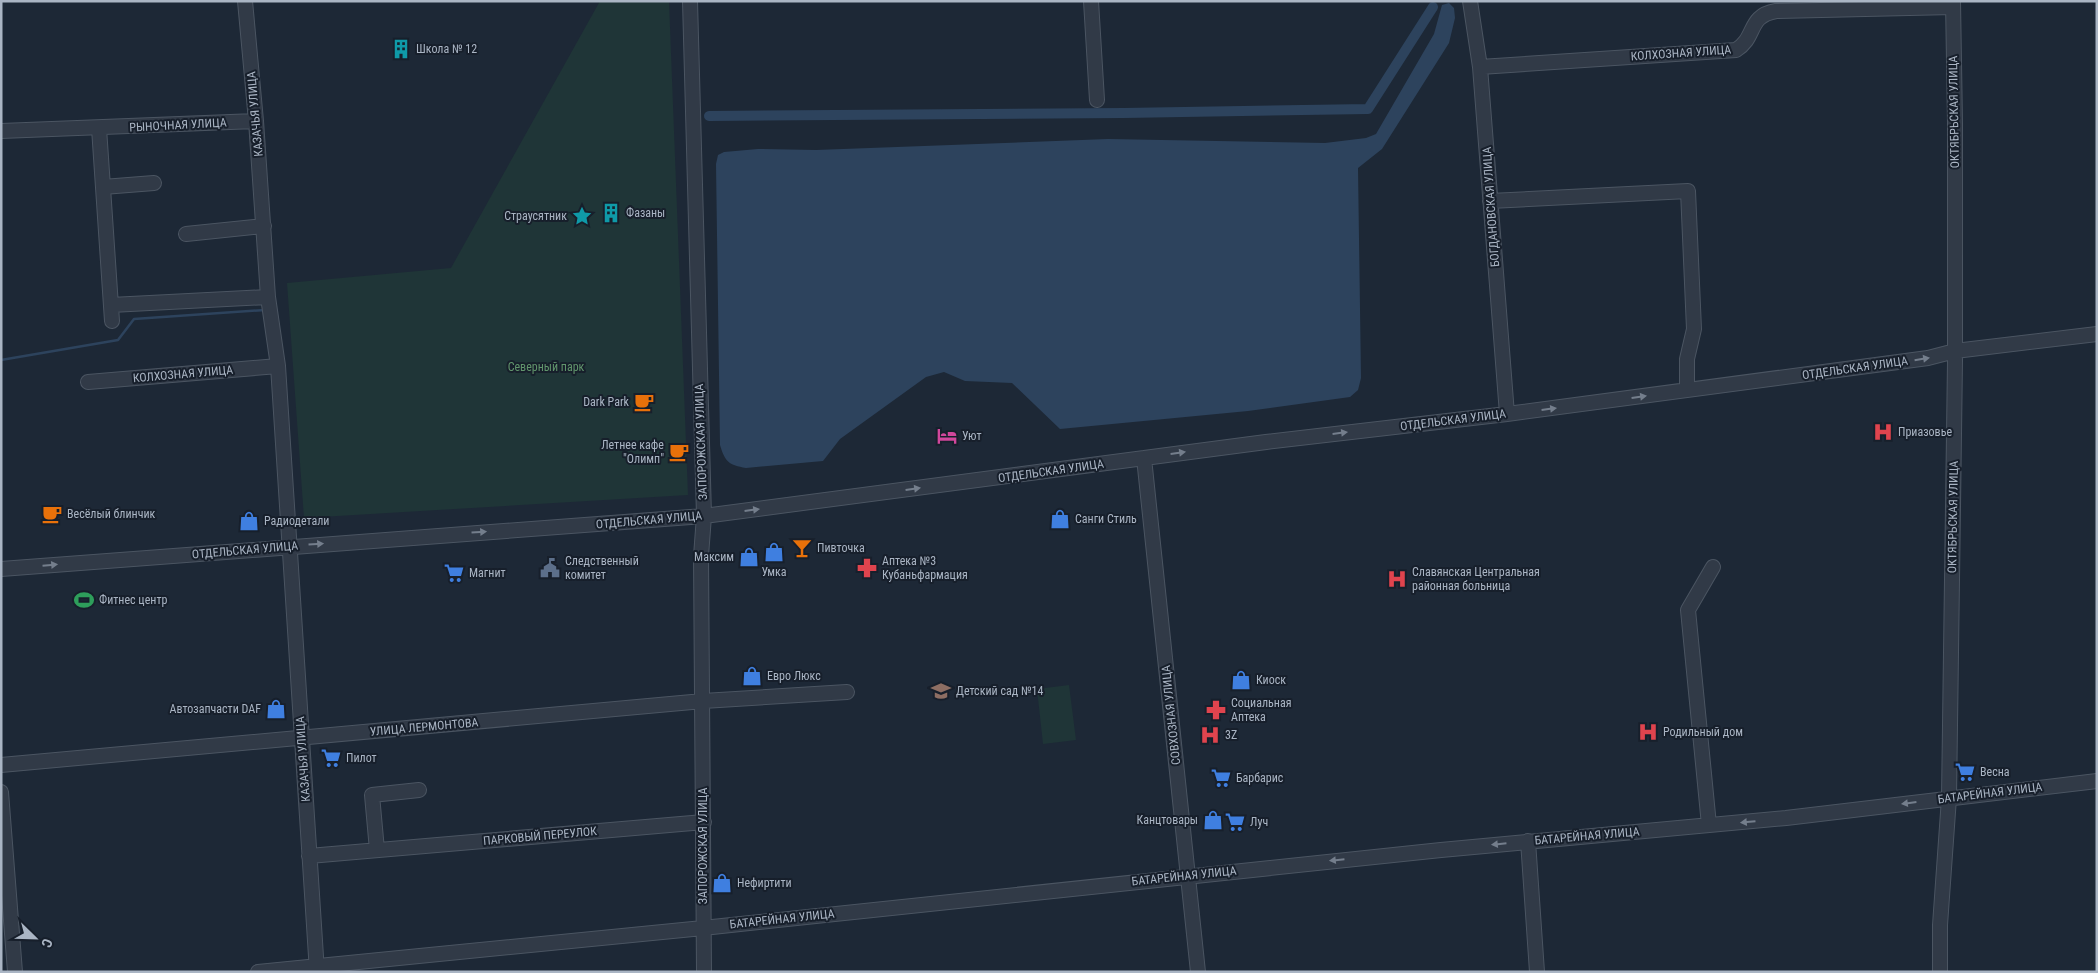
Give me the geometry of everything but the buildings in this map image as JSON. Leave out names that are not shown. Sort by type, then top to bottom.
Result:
[{"type":"street","name":"КАЗАЧЬЯ УЛИЦА","points":[[245,1],[256,121],[268,297],[278,366],[317,969]]},
{"type":"street","name":"ЗАПОРОЖСКАЯ УЛИЦА","points":[[690,1],[704,516],[701,556],[704,972]]},
{"type":"street","points":[[1091,1],[1097,100]]},
{"type":"street","name":"БОГДАНОВСКАЯ УЛИЦА","points":[[1470,1],[1480,67],[1507,414]]},
{"type":"street","name":"КОЛХОЗНАЯ УЛИЦА","points":[[1480,67],[1736,50],[1745,44],[1756,21],[1765,13],[1953,4]]},
{"type":"street","name":"ОКТЯБРЬСКАЯ УЛИЦА","points":[[1940,972],[1940,924],[1949,798],[1956,351],[1953,4]]},
{"type":"street","name":"РЫНОЧНАЯ УЛИЦА","points":[[1,132],[256,121]]},
{"type":"street","points":[[100,128],[112,322]]},
{"type":"street","points":[[103,187],[154,183]]},
{"type":"street","points":[[1490,201],[1688,191],[1694,328],[1687,359],[1687,390]]},
{"type":"street","points":[[186,234],[264,226]]},
{"type":"street","points":[[110,304],[268,297]]},
{"type":"street","name":"ОТДЕЛЬСКАЯ УЛИЦА","points":[[1,569],[704,516],[1266,442],[1507,414],[1928,358],[1956,351],[2097,334]]},
{"type":"street","name":"КОЛХОЗНАЯ УЛИЦА","points":[[88,382],[278,366]]},
{"type":"street","name":"СОВХОЗНАЯ УЛИЦА","points":[[1144,458],[1198,972]]},
{"type":"street","points":[[1709,825],[1688,610],[1713,567]]},
{"type":"street","name":"УЛИЦА ЛЕРМОНТОВА","points":[[1,764],[703,701],[847,692]]},
{"type":"street","name":"БАТАРЕЙНАЯ УЛИЦА","points":[[267,971],[317,969],[1187,876],[1528,841],[1786,818],[2097,781]]},
{"type":"street","points":[[377,850],[372,795],[419,790]]},
{"type":"street","points":[[1,792],[15,972]]},
{"type":"street","name":"ПАРКОВЫЙ ПЕРЕУЛОК","points":[[309,856],[704,822]]},
{"type":"street","points":[[1528,841],[1537,972]]},
{"type":"green space","name":"Северный парк","points":[[600,1],[669,1],[688,495],[304,518],[287,283],[451,268]]},
{"type":"green space","points":[[1069,685],[1076,740],[1043,744],[1037,689]]},
{"type":"water","points":[[1449,3],[1454,8],[1455,18],[1449,43],[1382,149],[1358,168],[1361,378],[1358,390],[1350,397],[1248,411],[1060,429],[1012,383],[965,381],[944,372],[926,377],[840,439],[823,461],[746,468],[735,466],[726,459],[720,445],[716,164],[718,155],[724,152],[758,149],[816,150],[1108,139],[1325,143],[1366,138],[1376,134],[1434,34],[1442,5]]},
{"type":"waterway","points":[[709,116],[1368,109],[1433,7]]},
{"type":"waterway","points":[[1,360],[118,340],[134,319],[265,310]]},
{"type":"place","name":"Школа № 12","points":[[401,49]]},
{"type":"place","name":"Фазаны","points":[[611,213]]},
{"type":"place","name":"Страусятник","points":[[582,216]]},
{"type":"place","name":"Dark Park","points":[[644,402]]},
{"type":"place","name":"Приазовье","points":[[1883,432]]},
{"type":"place","name":"Уют","points":[[947,436]]},
{"type":"place","name":"Летнее кафе \"Олимп\"","points":[[679,452]]},
{"type":"place","name":"Весёлый блинчик","points":[[52,514]]},
{"type":"place","name":"Санги Стиль","points":[[1060,519]]},
{"type":"place","name":"Радиодетали","points":[[249,521]]},
{"type":"place","name":"Пивточка","points":[[802,548]]},
{"type":"place","name":"Умка","points":[[774,552]]},
{"type":"place","name":"Максим","points":[[749,557]]},
{"type":"place","name":"Следственный комитет","points":[[550,568]]},
{"type":"place","name":"Аптека №3 Кубаньфармация","points":[[867,568]]},
{"type":"place","name":"Магнит","points":[[454,573]]},
{"type":"place","name":"Славянская Центральная районная больница","points":[[1397,579]]},
{"type":"place","name":"Фитнес центр","points":[[84,600]]},
{"type":"place","name":"Евро Люкс","points":[[752,676]]},
{"type":"place","name":"Киоск","points":[[1241,680]]},
{"type":"place","name":"Детский сад №14","points":[[941,691]]},
{"type":"place","name":"Автозапчасти DAF","points":[[276,709]]},
{"type":"place","name":"Социальная Аптека","points":[[1216,710]]},
{"type":"place","name":"Родильный дом","points":[[1648,732]]},
{"type":"place","name":"3Z","points":[[1210,735]]},
{"type":"place","name":"Пилот","points":[[331,758]]},
{"type":"place","name":"Весна","points":[[1965,772]]},
{"type":"place","name":"Барбарис","points":[[1221,778]]},
{"type":"place","name":"Канцтовары","points":[[1213,820]]},
{"type":"place","name":"Луч","points":[[1235,822]]},
{"type":"place","name":"Нефиртити","points":[[722,883]]}]
